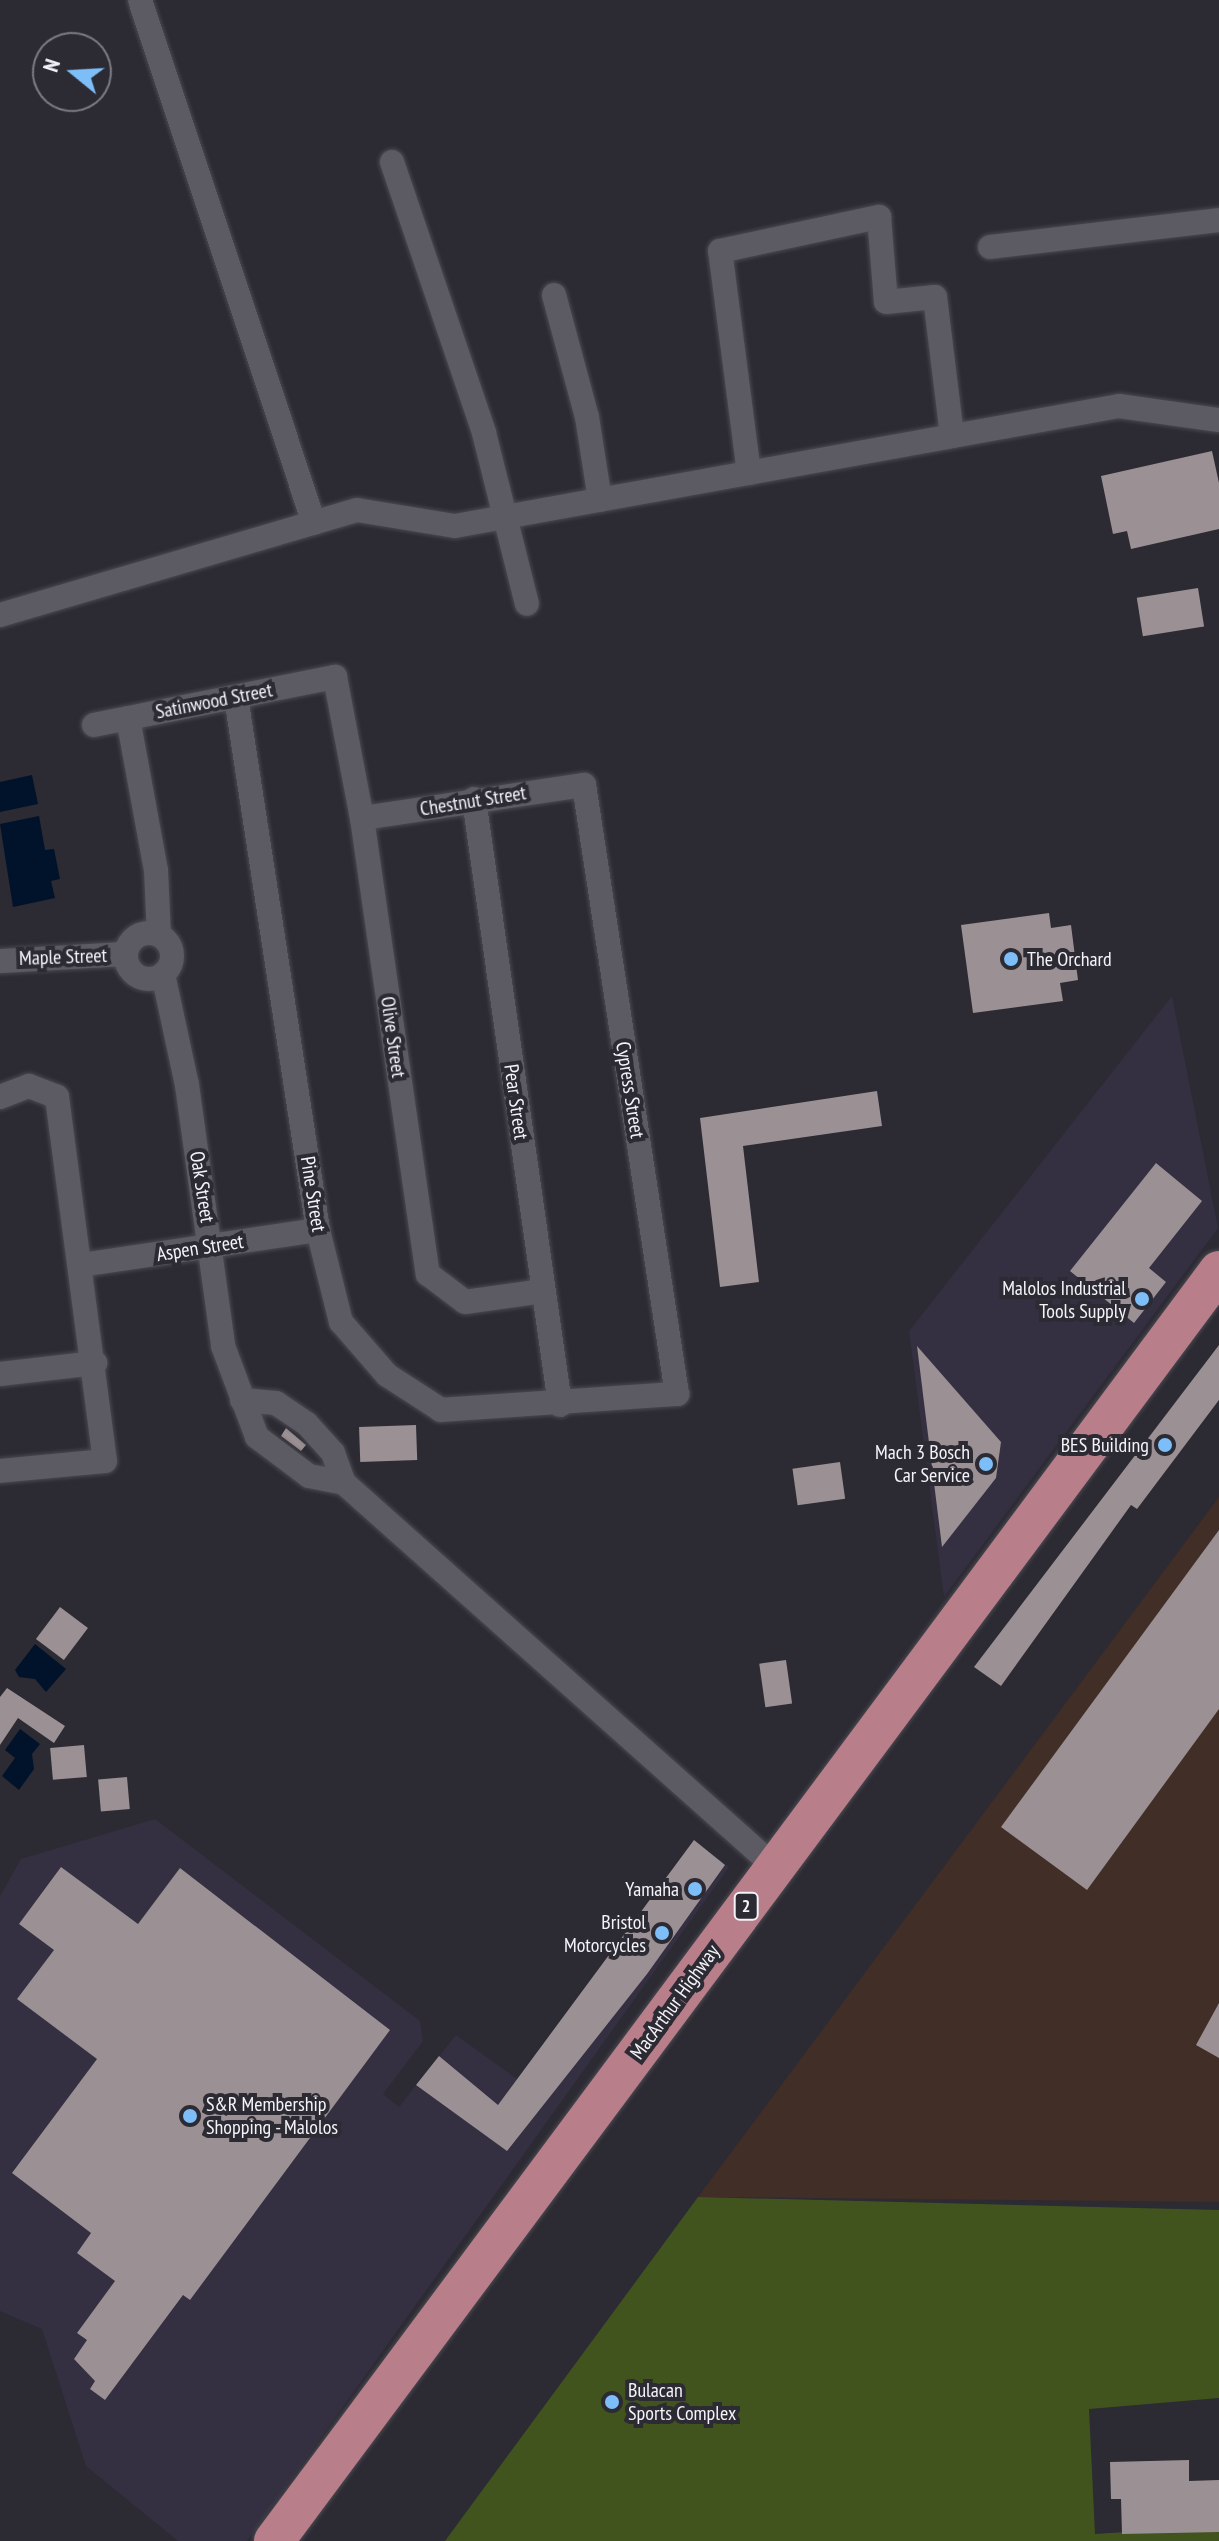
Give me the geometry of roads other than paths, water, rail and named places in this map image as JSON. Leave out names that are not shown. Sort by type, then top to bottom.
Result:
[{"type":"highway","name":"MacArthur Highway","points":[[274,2541],[1219,1271]]},
{"type":"street","points":[[140,0],[314,523]]},
{"type":"street","points":[[392,162],[484,433],[527,604]]},
{"type":"street","points":[[749,473],[720,251],[879,217],[886,302],[935,297],[952,436]]},
{"type":"street","points":[[990,247],[1219,220]]},
{"type":"street","points":[[554,295],[587,417],[600,500]]},
{"type":"street","points":[[0,615],[357,510],[455,526],[1119,406],[1219,420]]},
{"type":"street","name":"Satinwood Street","points":[[94,725],[335,677]]},
{"type":"street","name":"Olive Street","points":[[335,677],[362,818],[428,1274],[465,1302],[543,1291]]},
{"type":"street","name":"Pine Street","points":[[236,697],[318,1230],[341,1322],[387,1375],[441,1410],[560,1405],[677,1394]]},
{"type":"street","points":[[128,718],[156,870],[159,935],[172,953],[163,974],[139,976],[126,954],[137,936],[159,935]]},
{"type":"street","name":"Chestnut Street","points":[[362,818],[584,785]]},
{"type":"street","name":"Cypress Street","points":[[584,785],[677,1394]]},
{"type":"street","name":"Pear Street","points":[[474,799],[560,1405]]},
{"type":"street","name":"Maple Street","points":[[0,961],[126,954]]},
{"type":"street","name":"Oak Street","points":[[163,974],[211,1245],[223,1346],[242,1400],[257,1437],[280,1459],[309,1476],[344,1483]]},
{"type":"street","points":[[0,1471],[105,1461],[95,1363],[57,1097],[29,1086],[3,1095]]},
{"type":"street","name":"Aspen Street","points":[[81,1265],[318,1230]]},
{"type":"street","points":[[0,1374],[95,1363]]},
{"type":"street","points":[[242,1400],[276,1403],[307,1424],[333,1453],[344,1483],[775,1867]]},
{"type":"water","points":[[32,775],[38,804],[0,812],[0,782]]},
{"type":"water","points":[[39,816],[45,850],[54,849],[60,879],[51,881],[55,898],[13,907],[0,824]]},
{"type":"water","points":[[35,1644],[66,1669],[46,1692],[35,1679],[19,1677],[15,1670]]},
{"type":"water","points":[[20,1729],[40,1744],[32,1754],[34,1769],[19,1790],[2,1776],[15,1758],[5,1750]]},
{"type":"place","name":"The Orchard","points":[[1011,959]]},
{"type":"place","name":"Malolos Industrial Tools Supply","points":[[1142,1299]]},
{"type":"place","name":"BES Building","points":[[1165,1445]]},
{"type":"place","name":"Mach 3 Bosch Car Service","points":[[986,1464]]},
{"type":"place","name":"Yamaha","points":[[695,1889]]},
{"type":"place","name":"Bristol Motorcycles","points":[[662,1933]]},
{"type":"place","name":"S&R Membership Shopping - Malolos","points":[[190,2116]]},
{"type":"place","name":"Bulacan Sports Complex","points":[[612,2402]]}]
